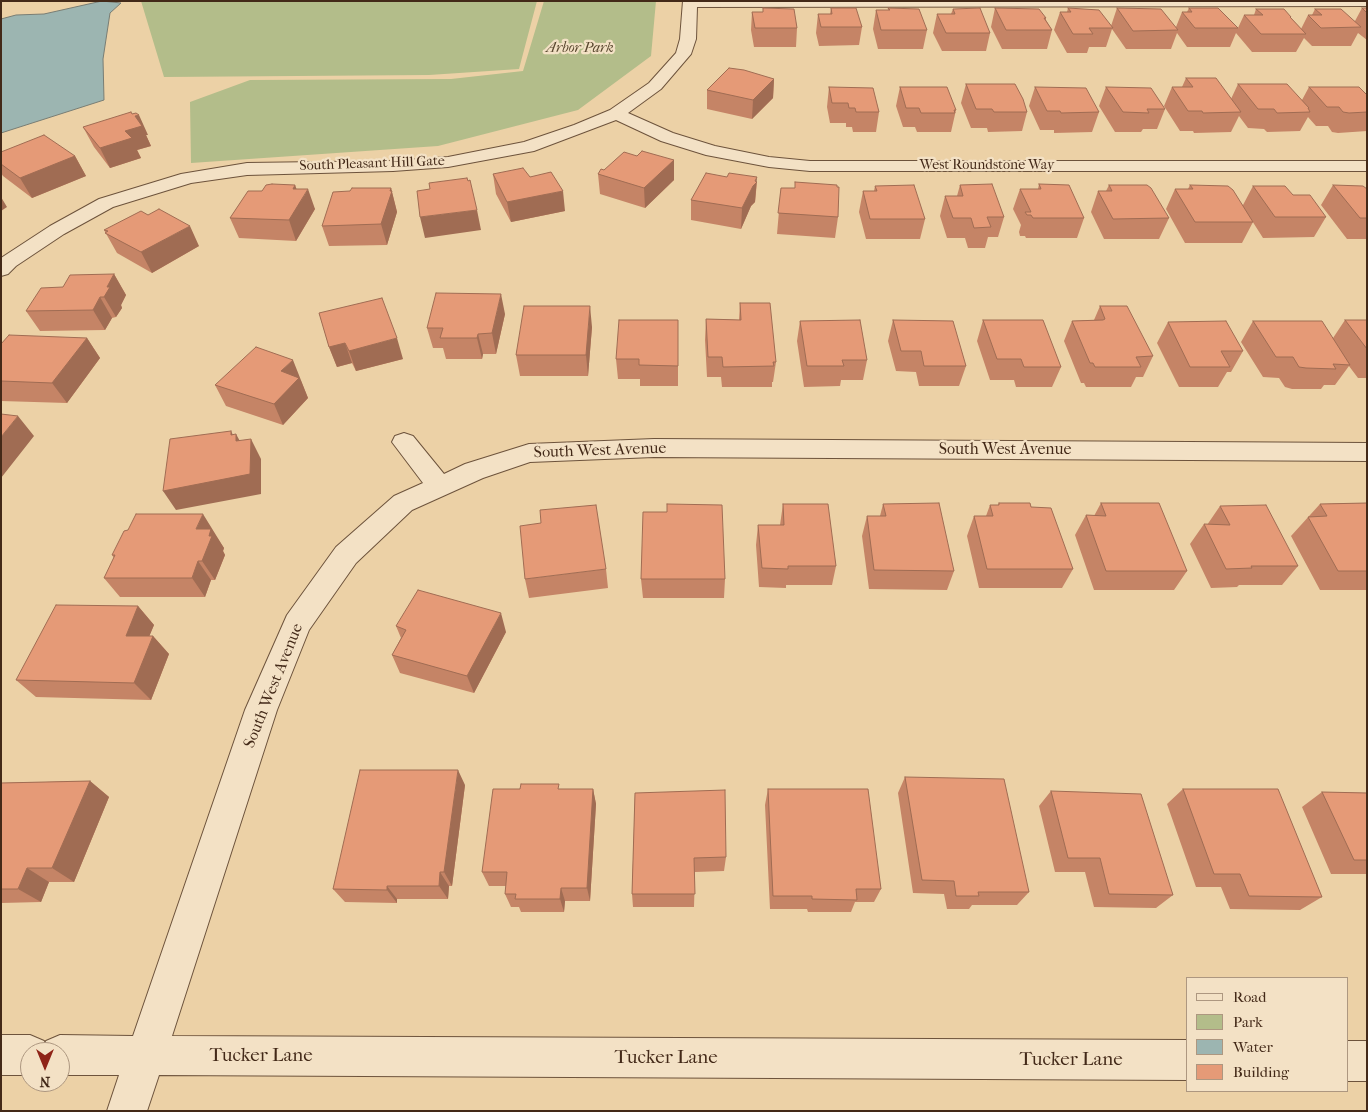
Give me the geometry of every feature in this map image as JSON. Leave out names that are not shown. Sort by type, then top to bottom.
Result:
[{"type":"street","points":[[690,2],[1367,2]]},
{"type":"street","name":"South Pleasant Hill Gate","points":[[1,270],[9,262],[57,230],[106,203],[188,178],[246,169],[393,166],[448,162],[528,147],[580,129],[616,114],[655,86],[683,54],[688,39],[690,2]]},
{"type":"street","name":"West Roundstone Way","points":[[616,114],[667,137],[712,151],[769,162],[810,166],[1367,166]]},
{"type":"street","points":[[404,442],[440,486]]},
{"type":"street","name":"South West Avenue","points":[[127,1111],[261,710],[297,624],[346,555],[403,503],[474,471],[529,453],[654,448],[1367,452]]},
{"type":"street","points":[[1,1055],[20,1055]]},
{"type":"street","points":[[70,1055],[145,1056]]},
{"type":"street","name":"Tucker Lane","points":[[145,1056],[1186,1060]]},
{"type":"street","points":[[1348,1061],[1367,1061]]},
{"type":"green space","points":[[141,1],[537,1],[519,69],[429,75],[164,77]]},
{"type":"green space","name":"Arbor Park","points":[[544,1],[656,1],[651,56],[578,110],[438,146],[191,163],[190,102],[250,80],[451,79],[523,71]]},
{"type":"water","points":[[102,1],[121,3],[110,13],[103,59],[104,100],[1,133],[1,19],[16,15],[44,14]]},
{"type":"building","points":[[763,8],[794,9],[797,28],[755,28],[752,12],[763,12]]},
{"type":"building","points":[[831,8],[856,8],[862,27],[821,27],[818,14],[832,14]]},
{"type":"building","points":[[888,8],[919,9],[927,30],[881,30],[876,10],[890,10]]},
{"type":"building","points":[[980,8],[990,33],[946,33],[937,14],[955,14],[953,9]]},
{"type":"building","points":[[995,8],[1039,9],[1052,30],[1006,30]]},
{"type":"building","points":[[1068,8],[1099,10],[1113,28],[1089,28],[1093,34],[1073,34],[1060,12],[1071,12]]},
{"type":"building","points":[[1117,8],[1161,9],[1178,30],[1133,31]]},
{"type":"building","points":[[1189,8],[1218,8],[1238,28],[1195,28],[1182,12],[1192,12]]},
{"type":"building","points":[[1256,9],[1284,9],[1306,34],[1261,34],[1244,15],[1263,15]]},
{"type":"building","points":[[1315,9],[1341,9],[1361,27],[1321,28],[1308,15],[1322,15]]},
{"type":"building","points":[[729,68],[744,70],[774,79],[753,100],[707,90]]},
{"type":"building","points":[[1186,78],[1216,78],[1241,112],[1203,113],[1202,111],[1188,111],[1172,87],[1193,87]]},
{"type":"building","points":[[966,84],[1015,84],[1027,112],[994,112],[992,109],[976,109]]},
{"type":"building","points":[[1238,84],[1287,84],[1309,108],[1310,112],[1277,113],[1274,109],[1258,109]]},
{"type":"building","points":[[829,87],[873,88],[879,112],[856,112],[855,108],[849,108],[848,103],[832,103]]},
{"type":"building","points":[[900,87],[947,87],[956,110],[954,110],[955,113],[921,113],[919,108],[906,108]]},
{"type":"building","points":[[1035,87],[1086,88],[1099,112],[1061,113],[1060,111],[1047,111]]},
{"type":"building","points":[[1106,87],[1151,88],[1165,109],[1147,109],[1149,113],[1123,112]]},
{"type":"building","points":[[1309,87],[1359,87],[1367,95],[1367,112],[1349,113],[1343,112],[1339,107],[1327,107]]},
{"type":"building","points":[[131,112],[132,114],[136,113],[139,115],[135,116],[142,126],[125,131],[132,138],[100,148],[83,127]]},
{"type":"building","points":[[44,135],[75,156],[20,178],[1,164],[1,152]]},
{"type":"building","points":[[642,151],[674,160],[644,188],[598,174],[601,169],[604,170],[624,152],[637,156]]},
{"type":"building","points":[[523,168],[530,177],[551,172],[563,191],[507,202],[493,174]]},
{"type":"building","points":[[706,173],[727,177],[729,173],[757,177],[755,181],[757,182],[742,208],[691,200]]},
{"type":"building","points":[[467,178],[468,181],[470,180],[477,210],[420,217],[417,191],[430,189],[429,183]]},
{"type":"building","points":[[795,182],[837,185],[839,187],[838,217],[778,213],[781,188],[795,188]]},
{"type":"building","points":[[992,184],[1004,217],[987,217],[991,227],[974,228],[971,218],[953,218],[945,196],[963,196],[960,185]]},
{"type":"building","points":[[1039,184],[1069,185],[1084,218],[1033,218],[1031,215],[1027,215],[1025,212],[1031,212],[1020,189],[1041,189]]},
{"type":"building","points":[[266,185],[295,185],[293,189],[308,189],[289,220],[230,218],[248,191],[262,191]]},
{"type":"building","points":[[914,185],[925,219],[870,219],[863,191],[877,191],[875,186]]},
{"type":"building","points":[[1109,185],[1147,185],[1151,188],[1169,218],[1113,219],[1098,191],[1112,191]]},
{"type":"building","points":[[1190,185],[1228,186],[1233,190],[1253,222],[1195,222],[1175,189],[1193,189]]},
{"type":"building","points":[[1333,185],[1363,186],[1367,189],[1367,218],[1360,218]]},
{"type":"building","points":[[1253,186],[1285,186],[1293,195],[1310,195],[1326,217],[1275,217]]},
{"type":"building","points":[[352,188],[391,188],[390,191],[392,191],[381,224],[322,226],[333,192],[350,191]]},
{"type":"building","points":[[159,209],[190,226],[141,252],[105,233],[108,231],[104,230],[141,211],[148,215]]},
{"type":"building","points":[[114,274],[107,287],[110,287],[104,297],[100,297],[93,310],[26,311],[41,288],[63,287],[70,275]]},
{"type":"building","points":[[436,293],[501,294],[492,333],[478,334],[477,338],[440,338],[443,328],[427,328]]},
{"type":"building","points":[[382,298],[397,338],[349,351],[345,343],[329,347],[319,313]]},
{"type":"building","points":[[740,303],[770,303],[776,362],[773,362],[774,366],[723,367],[722,357],[708,357],[706,319],[741,320]]},
{"type":"building","points":[[524,306],[590,306],[586,355],[516,355]]},
{"type":"building","points":[[1100,306],[1127,306],[1153,356],[1136,357],[1141,367],[1095,367],[1093,363],[1090,363],[1072,321],[1105,319]]},
{"type":"building","points":[[619,320],[678,320],[678,366],[639,365],[639,359],[616,359]]},
{"type":"building","points":[[860,320],[867,360],[842,360],[844,366],[807,366],[800,321]]},
{"type":"building","points":[[893,320],[953,321],[966,366],[924,366],[921,351],[901,351]]},
{"type":"building","points":[[983,320],[1043,320],[1061,367],[1024,367],[1021,359],[997,359]]},
{"type":"building","points":[[1345,320],[1367,320],[1367,349]]},
{"type":"building","points":[[1226,321],[1243,351],[1221,351],[1230,367],[1190,367],[1168,322]]},
{"type":"building","points":[[1253,321],[1322,321],[1350,365],[1333,364],[1336,369],[1306,368],[1299,367],[1293,357],[1276,357]]},
{"type":"building","points":[[9,335],[87,338],[52,383],[1,381],[1,344]]},
{"type":"building","points":[[256,347],[293,360],[281,371],[299,378],[274,404],[215,385]]},
{"type":"building","points":[[1,414],[18,416],[1,437]]},
{"type":"building","points":[[231,431],[231,435],[236,434],[236,441],[251,439],[250,474],[163,491],[170,439]]},
{"type":"building","points":[[939,503],[954,571],[874,570],[867,516],[886,516],[883,504]]},
{"type":"building","points":[[999,503],[1030,503],[1031,507],[1051,508],[1073,569],[987,569],[974,516],[993,516],[990,505],[999,505]]},
{"type":"building","points":[[1101,503],[1159,503],[1187,571],[1106,571],[1086,515],[1106,516]]},
{"type":"building","points":[[1367,503],[1367,571],[1338,571],[1308,517],[1327,516],[1320,504]]},
{"type":"building","points":[[667,504],[722,505],[725,579],[641,579],[643,512],[667,512]]},
{"type":"building","points":[[783,504],[828,504],[836,566],[788,566],[788,569],[762,568],[758,525],[784,525]]},
{"type":"building","points":[[596,505],[606,569],[525,579],[520,526],[541,523],[540,510]]},
{"type":"building","points":[[1266,505],[1298,566],[1251,566],[1252,568],[1226,569],[1204,524],[1230,525],[1220,506]]},
{"type":"building","points":[[136,514],[203,514],[196,529],[211,529],[209,536],[212,536],[202,561],[198,561],[192,578],[104,578],[115,555],[112,555],[124,531],[128,530]]},
{"type":"building","points":[[418,590],[501,613],[467,676],[392,655],[406,630],[396,626]]},
{"type":"building","points":[[56,605],[138,606],[126,636],[153,636],[134,683],[16,680]]},
{"type":"building","points":[[360,770],[458,770],[444,872],[440,872],[439,886],[387,886],[387,890],[333,889]]},
{"type":"building","points":[[905,777],[1004,779],[1029,892],[978,892],[979,896],[956,896],[954,881],[922,880]]},
{"type":"building","points":[[90,781],[52,868],[27,868],[18,889],[1,889],[1,783]]},
{"type":"building","points":[[521,784],[559,784],[558,789],[593,789],[587,888],[561,888],[560,899],[515,899],[516,894],[505,894],[507,872],[482,872],[493,789],[520,789]]},
{"type":"building","points":[[768,789],[868,789],[881,889],[856,889],[857,900],[812,899],[812,896],[773,896]]},
{"type":"building","points":[[1183,789],[1278,789],[1322,897],[1249,896],[1240,874],[1214,874]]},
{"type":"building","points":[[725,790],[726,857],[694,858],[695,894],[632,894],[635,793]]},
{"type":"building","points":[[1051,791],[1141,794],[1173,895],[1109,894],[1100,858],[1068,858]]},
{"type":"building","points":[[1322,792],[1367,793],[1367,860],[1354,860]]}]
